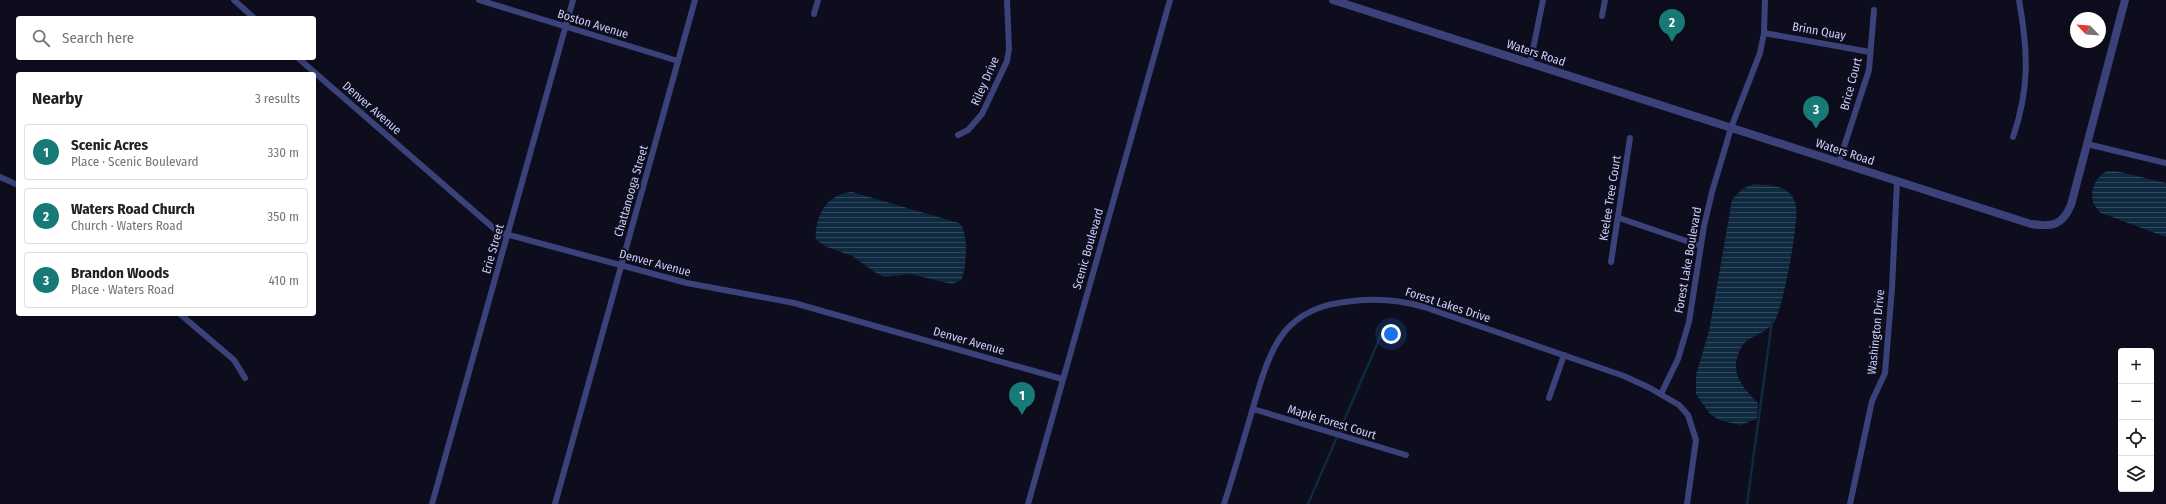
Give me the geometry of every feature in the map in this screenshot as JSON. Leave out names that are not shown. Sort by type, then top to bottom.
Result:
[{"type":"street","points":[[234,0],[252,16]]},
{"type":"street","name":"Boston Avenue","points":[[479,0],[678,61]]},
{"type":"street","name":"Erie Street","points":[[432,504],[573,0]]},
{"type":"street","name":"Chattanooga Street","points":[[555,504],[695,0]]},
{"type":"street","points":[[814,14],[818,0]]},
{"type":"street","name":"Riley Drive","points":[[958,135],[968,130],[982,114],[1007,61],[1009,49],[1007,0]]},
{"type":"street","name":"Scenic Boulevard","points":[[1028,504],[1170,0]]},
{"type":"street","name":"Waters Road","points":[[1333,0],[1839,162],[1897,182],[2031,224],[2050,226],[2059,222],[2068,212],[2125,0]]},
{"type":"street","points":[[1530,64],[1543,0]]},
{"type":"street","points":[[1602,16],[1605,0]]},
{"type":"street","name":"Forest Lake Boulevard","points":[[1661,394],[1678,359],[1685,335],[1712,192],[1731,128],[1758,60],[1764,33],[1765,0]]},
{"type":"street","points":[[2013,137],[2023,98],[2026,70],[2026,36],[2019,0]]},
{"type":"street","name":"Brice Court","points":[[1839,162],[1869,70],[1874,10]]},
{"type":"street","name":"Brinn Quay","points":[[1764,33],[1870,52]]},
{"type":"street","name":"Denver Avenue","points":[[300,60],[314,72]]},
{"type":"street","name":"Denver Avenue","points":[[316,74],[492,228],[508,235],[687,283],[794,303],[1062,379]]},
{"type":"street","name":"Keelee Tree Court","points":[[1611,262],[1619,218],[1630,138]]},
{"type":"street","points":[[2087,144],[2166,163]]},
{"type":"street","points":[[0,177],[16,184]]},
{"type":"street","name":"Washington Drive","points":[[1850,504],[1872,401],[1885,373],[1893,274],[1897,182]]},
{"type":"street","points":[[1619,218],[1701,246]]},
{"type":"street","name":"Forest Lakes Drive","points":[[1224,504],[1268,358],[1284,332],[1303,314],[1334,302],[1381,299],[1403,301],[1624,376],[1661,394],[1679,405],[1688,415],[1696,440],[1687,504]]},
{"type":"street","points":[[182,316],[234,360],[245,378]]},
{"type":"street","points":[[1549,398],[1564,355]]},
{"type":"street","name":"Maple Forest Court","points":[[1253,409],[1406,455]]},
{"type":"water","points":[[2107,171],[2116,171],[2166,183],[2166,237],[2101,213],[2096,208],[2093,203],[2092,191],[2097,180]]},
{"type":"water","points":[[1754,184],[1774,186],[1784,189],[1792,196],[1795,202],[1796,215],[1790,266],[1778,314],[1774,322],[1769,327],[1744,344],[1737,358],[1736,371],[1738,377],[1749,394],[1758,403],[1757,419],[1740,425],[1719,420],[1710,414],[1696,394],[1696,375],[1709,331],[1732,200],[1742,189]]},
{"type":"water","points":[[852,192],[959,223],[966,242],[965,268],[961,280],[952,284],[910,274],[885,277],[876,273],[852,256],[827,247],[816,240],[817,223],[824,208],[829,202],[843,193]]},
{"type":"waterway","points":[[1747,504],[1772,321]]},
{"type":"waterway","points":[[1308,504],[1381,335]]},
{"type":"place","name":"Waters Road Church","points":[[1672,42]]},
{"type":"place","name":"Brandon Woods","points":[[1816,129]]},
{"type":"place","name":"Scenic Acres","points":[[1022,415]]}]
